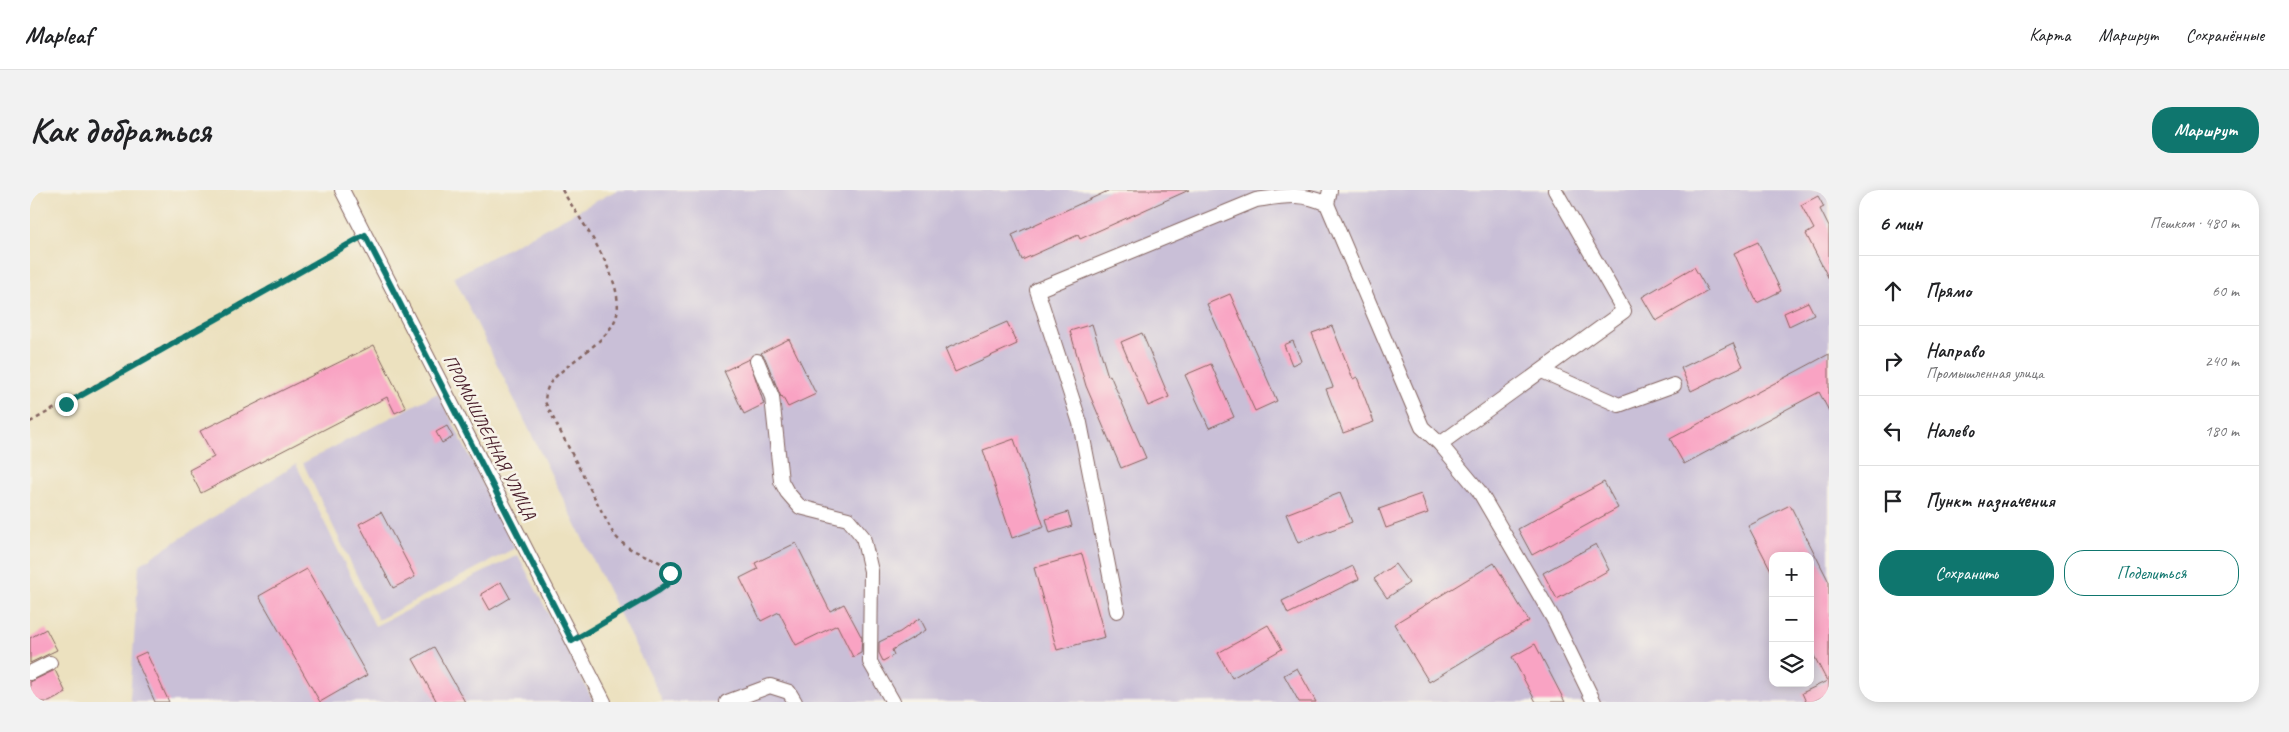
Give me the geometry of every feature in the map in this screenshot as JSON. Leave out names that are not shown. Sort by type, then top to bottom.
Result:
[{"type":"street","name":"ПРОМЫШЛЕННАЯ УЛИЦА","points":[[342,190],[604,702]]},
{"type":"street","points":[[1330,190],[1328,204],[1413,411],[1422,427],[1440,444],[1479,491],[1553,618],[1594,702]]},
{"type":"street","points":[[1440,444],[1624,311],[1555,190]]},
{"type":"street","points":[[1117,611],[1080,423],[1037,290],[1256,200],[1293,195],[1308,197],[1328,204]]},
{"type":"street","points":[[757,361],[772,398],[781,481],[787,492],[800,508],[848,519],[863,537],[871,571],[870,662],[893,702]]},
{"type":"street","points":[[1542,371],[1619,405],[1674,385]]},
{"type":"street","points":[[30,673],[50,663]]},
{"type":"street","points":[[727,702],[770,686],[789,692],[795,702]]},
{"type":"path","points":[[562,190],[613,276],[618,293],[619,309],[614,323],[605,335],[552,379],[546,390],[545,402],[614,535],[627,547],[664,565],[670,573],[670,582],[658,591],[572,641]]},
{"type":"path","points":[[30,422],[365,235]]},
{"type":"shaded area","points":[[617,190],[1829,190],[1829,702],[663,702],[454,277]]},
{"type":"shaded area","points":[[438,393],[515,548],[378,620],[303,463]]},
{"type":"shaded area","points":[[296,464],[375,626],[518,555],[594,702],[132,702],[130,698],[139,565]]},
{"type":"building","points":[[1110,190],[1189,190],[1080,239],[1078,235],[1022,260],[1012,235]]},
{"type":"building","points":[[1818,196],[1824,207],[1820,209],[1829,227],[1829,279],[1806,234],[1814,229],[1801,205]]},
{"type":"building","points":[[1758,242],[1781,291],[1757,303],[1734,253]]},
{"type":"building","points":[[1694,267],[1708,291],[1656,321],[1642,297]]},
{"type":"building","points":[[1230,294],[1277,401],[1255,411],[1207,304]]},
{"type":"building","points":[[1808,302],[1814,314],[1789,326],[1784,313]]},
{"type":"building","points":[[1007,322],[1017,344],[955,372],[945,349]]},
{"type":"building","points":[[1092,324],[1108,376],[1110,375],[1146,458],[1121,468],[1086,386],[1070,331]]},
{"type":"building","points":[[1332,326],[1353,379],[1357,377],[1374,422],[1343,433],[1326,389],[1333,387],[1312,333]]},
{"type":"building","points":[[1142,333],[1169,397],[1148,406],[1121,342]]},
{"type":"building","points":[[789,339],[816,394],[788,407],[781,397],[765,358],[761,353]]},
{"type":"building","points":[[1293,341],[1301,361],[1292,365],[1284,345]]},
{"type":"building","points":[[1733,343],[1743,366],[1691,391],[1681,368]]},
{"type":"building","points":[[374,345],[406,408],[395,413],[387,397],[201,493],[189,470],[214,457],[200,431]]},
{"type":"building","points":[[1829,354],[1829,411],[1819,392],[1684,464],[1670,439]]},
{"type":"building","points":[[749,359],[764,404],[744,414],[724,371]]},
{"type":"building","points":[[1211,364],[1234,417],[1209,428],[1185,375]]},
{"type":"building","points":[[447,426],[453,437],[442,443],[436,432]]},
{"type":"building","points":[[1014,439],[1044,527],[1012,538],[983,450]]},
{"type":"building","points":[[1604,482],[1618,508],[1532,555],[1518,529]]},
{"type":"building","points":[[1340,493],[1352,522],[1298,543],[1286,514]]},
{"type":"building","points":[[1421,494],[1428,513],[1386,528],[1379,509]]},
{"type":"building","points":[[1790,505],[1814,552],[1769,552],[1769,566],[1748,526]]},
{"type":"building","points":[[381,512],[415,577],[393,588],[359,524]]},
{"type":"building","points":[[1068,512],[1072,526],[1050,533],[1046,519]]},
{"type":"building","points":[[796,543],[830,611],[844,604],[862,638],[861,653],[853,657],[837,625],[796,645],[779,612],[761,621],[740,578],[758,569],[755,563]]},
{"type":"building","points":[[1596,544],[1609,570],[1557,599],[1543,573]]},
{"type":"building","points":[[1814,552],[1829,582],[1829,694],[1813,702],[1806,702],[1802,693],[1827,681],[1814,656]]},
{"type":"building","points":[[1082,554],[1105,637],[1057,650],[1034,568]]},
{"type":"building","points":[[1494,563],[1529,621],[1429,682],[1394,624]]},
{"type":"building","points":[[1395,564],[1409,583],[1387,598],[1374,579]]},
{"type":"building","points":[[1353,566],[1359,579],[1288,614],[1282,601]]},
{"type":"building","points":[[307,569],[367,675],[320,702],[259,596]]},
{"type":"building","points":[[501,582],[510,598],[490,610],[481,594]]},
{"type":"building","points":[[920,618],[926,630],[892,650],[894,655],[883,661],[879,653],[879,642],[900,632]]},
{"type":"building","points":[[1268,625],[1282,649],[1232,678],[1218,653]]},
{"type":"building","points":[[46,629],[57,650],[30,663],[30,638]]},
{"type":"building","points":[[1535,644],[1565,702],[1536,702],[1512,657]]},
{"type":"building","points":[[434,647],[465,702],[437,702],[413,659]]},
{"type":"building","points":[[146,652],[169,702],[155,702],[135,657]]},
{"type":"building","points":[[1297,668],[1316,702],[1299,702],[1284,675]]},
{"type":"building","points":[[55,670],[66,693],[49,702],[30,702],[30,682]]},
{"type":"route","points":[[66,404],[365,235],[572,641],[658,591],[670,582],[670,573]]}]
